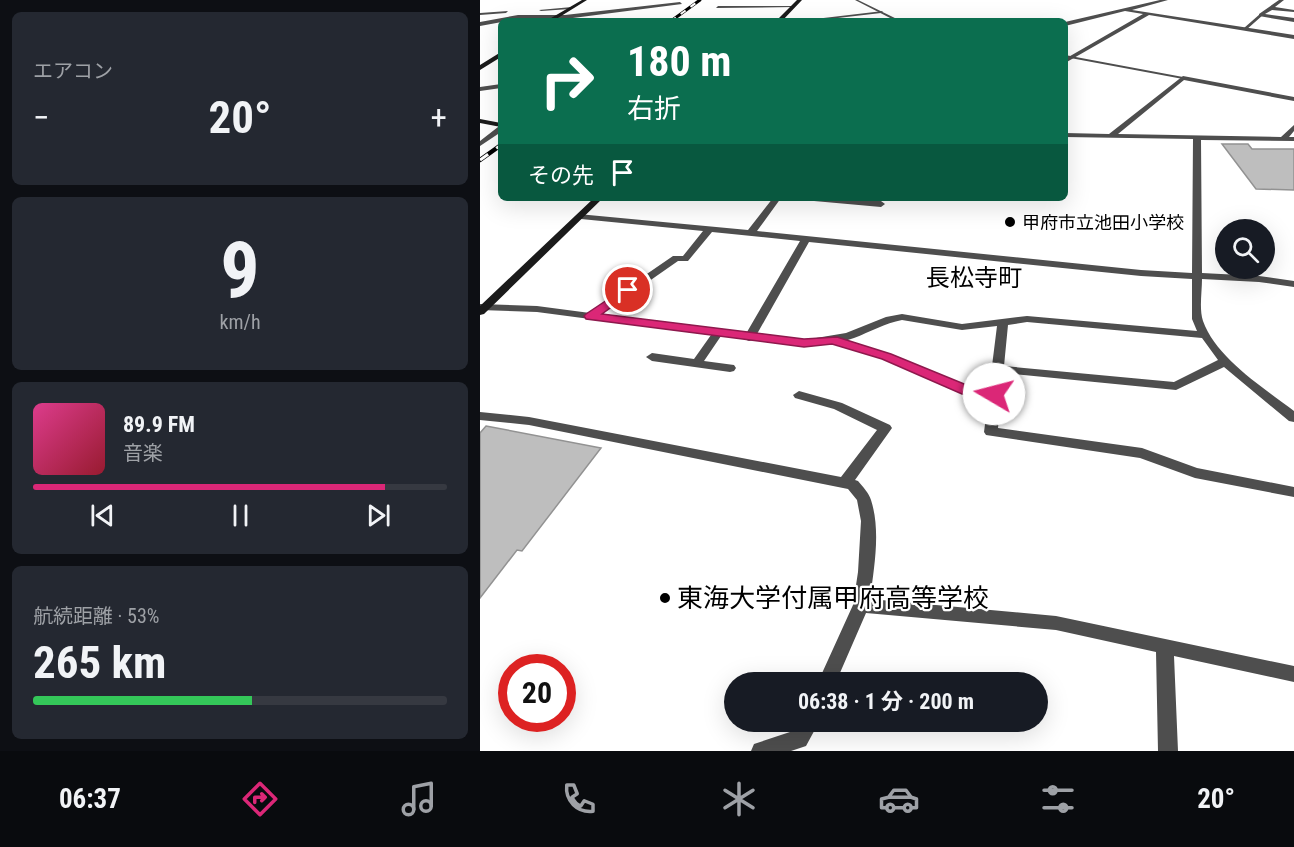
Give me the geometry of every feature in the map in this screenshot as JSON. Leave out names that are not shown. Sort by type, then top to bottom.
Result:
[{"type":"main road","points":[[555,17],[585,0]]},
{"type":"main road","points":[[782,18],[800,0]]},
{"type":"main road","points":[[480,68],[498,56]]},
{"type":"main road","points":[[480,121],[498,126]]},
{"type":"main road","points":[[482,309],[596,201]]},
{"type":"street","points":[[1068,23],[1166,0]]},
{"type":"street","points":[[1261,15],[1282,0]]},
{"type":"street","points":[[513,18],[555,17],[680,3]]},
{"type":"street","points":[[718,7],[793,7]]},
{"type":"street","points":[[480,14],[570,8]]},
{"type":"street","points":[[1271,8],[1294,11]]},
{"type":"street","points":[[1126,10],[1294,37]]},
{"type":"street","points":[[837,18],[881,12]]},
{"type":"street","points":[[1068,56],[1147,14]]},
{"type":"street","points":[[1261,15],[1294,20]]},
{"type":"street","points":[[480,24],[498,21]]},
{"type":"street","points":[[1111,136],[1183,78],[1294,99]]},
{"type":"street","points":[[480,89],[498,86]]},
{"type":"street","points":[[1283,139],[1294,127]]},
{"type":"street","points":[[480,144],[498,129]]},
{"type":"street","points":[[1068,135],[1294,139]]},
{"type":"street","points":[[1197,138],[1197,319],[1203,335],[1226,361],[1294,418]]},
{"type":"street","points":[[750,234],[775,201]]},
{"type":"street","points":[[848,201],[881,204]]},
{"type":"street","points":[[581,216],[1197,278],[1259,279],[1294,284]]},
{"type":"street","points":[[591,316],[676,258],[685,259],[709,230]]},
{"type":"street","points":[[749,338],[805,240]]},
{"type":"street","points":[[482,309],[537,309],[717,334],[804,343],[849,336],[890,319],[902,317],[962,327],[1027,319],[1203,335]]},
{"type":"street","points":[[1003,323],[996,369],[991,432],[1142,453],[1195,473],[1294,492]]},
{"type":"street","points":[[697,363],[717,334]]},
{"type":"street","points":[[652,357],[730,368]]},
{"type":"street","points":[[996,369],[1176,386],[1226,361]]},
{"type":"street","points":[[799,395],[838,406],[885,429],[845,483]]},
{"type":"street","points":[[480,416],[529,421],[853,485],[864,499],[868,521],[866,572],[861,605],[831,672]]},
{"type":"street","points":[[861,605],[1056,622],[1294,674]]},
{"type":"street","points":[[1165,647],[1168,751]]},
{"type":"street","points":[[761,751],[799,739],[804,732]]},
{"type":"lane","points":[[856,0],[893,18]]},
{"type":"lane","points":[[1245,29],[1261,15]]},
{"type":"lane","points":[[1068,56],[1183,78]]},
{"type":"lane","points":[[833,340],[886,356],[967,390],[994,394]]},
{"type":"building","points":[[1222,144],[1248,144],[1252,149],[1294,149],[1294,190],[1256,189]]},
{"type":"building","points":[[486,426],[601,448],[522,551],[517,550],[480,598],[480,433]]},
{"type":"railway","points":[[675,18],[700,0]]},
{"type":"railway","points":[[480,160],[498,147]]},
{"type":"place","name":"甲府市立池田小学校","points":[[1010,222]]},
{"type":"place","name":"東海大学付属甲府高等学校","points":[[665,598]]},
{"type":"district","name":"長松寺町","points":[[974,278]]},
{"type":"route","points":[[628,290],[591,316],[717,334],[804,343],[833,340],[886,356],[933,378],[967,390],[994,394]]}]
